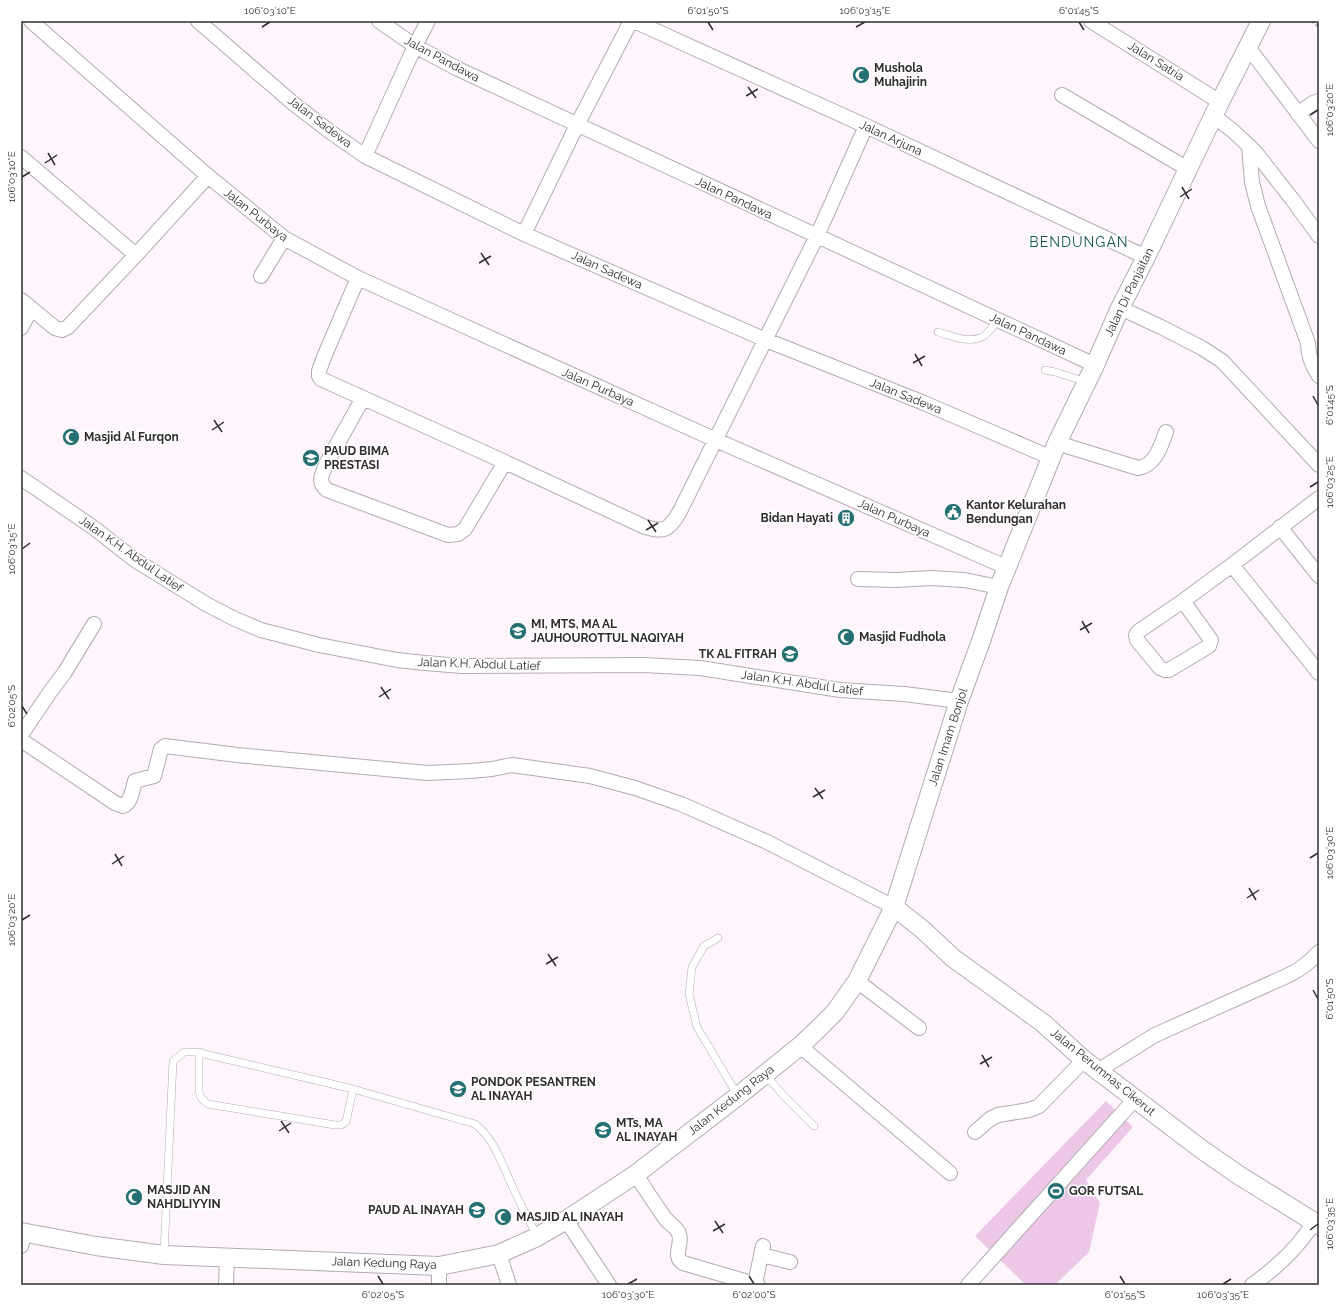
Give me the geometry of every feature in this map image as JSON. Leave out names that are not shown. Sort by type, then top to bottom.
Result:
[{"type":"street","name":"Jalan Purbaya","points":[[31,21],[208,176],[284,238],[358,278],[716,440],[1006,567]]},
{"type":"street","name":"Jalan Sadewa","points":[[198,21],[294,104],[365,156],[524,234],[766,340],[924,403],[1055,451],[1138,468],[1148,466],[1156,456],[1166,432]]},
{"type":"street","name":"Jalan Pandawa","points":[[379,21],[415,46],[458,69],[1095,365]]},
{"type":"street","points":[[365,156],[415,46],[428,21]]},
{"type":"street","points":[[524,234],[577,125],[631,21]]},
{"type":"street","name":"Jalan Arjuna","points":[[634,21],[866,126],[1146,257]]},
{"type":"street","name":"Jalan Satria","points":[[1091,21],[1217,109],[1233,131],[1256,153],[1319,236]]},
{"type":"street","name":"Jalan Di Panjaitan","points":[[1006,567],[1055,451],[1120,308],[1261,21]]},
{"type":"street","points":[[1248,47],[1318,140]]},
{"type":"street","points":[[1062,95],[1188,169]]},
{"type":"street","points":[[1298,114],[1313,103],[1319,101]]},
{"type":"street","points":[[358,278],[319,371],[319,376],[321,379],[506,462],[645,527],[657,530],[665,529],[672,524],[766,340],[817,236],[866,126]]},
{"type":"street","points":[[1249,146],[1252,182],[1258,206],[1308,344],[1308,352],[1311,363],[1319,376]]},
{"type":"street","points":[[21,157],[136,255]]},
{"type":"street","points":[[21,328],[26,304],[55,328],[62,330],[68,327],[208,176]]},
{"type":"street","points":[[262,276],[284,238]]},
{"type":"street","points":[[1120,308],[1202,348],[1222,361],[1319,465]]},
{"type":"street","points":[[363,398],[330,457],[322,476],[321,482],[328,490],[448,535],[453,535],[465,529],[506,462]]},
{"type":"street","name":"Jalan K.H. Abdul Latief","points":[[21,478],[94,528],[135,560],[206,604],[261,630],[319,645],[397,660],[455,665],[644,665],[700,668],[840,690],[904,694],[959,701]]},
{"type":"street","points":[[1183,601],[1211,640],[1209,646],[1170,670],[1165,670],[1160,668],[1137,640],[1136,635],[1139,631],[1232,565],[1319,498]]},
{"type":"street","points":[[1280,527],[1319,576]]},
{"type":"street","points":[[1232,565],[1319,673]]},
{"type":"street","name":"Jalan Imam Bonjol","points":[[894,908],[959,701],[1006,567]]},
{"type":"street","points":[[858,579],[896,580],[931,578],[964,580],[999,587]]},
{"type":"street","points":[[21,735],[65,672],[94,624]]},
{"type":"street","points":[[21,740],[115,803],[123,806],[130,800],[135,781],[154,776],[161,749],[165,746],[237,755],[428,773],[478,771],[512,765],[590,776],[635,788],[681,804],[767,842],[894,908]]},
{"type":"street","name":"Jalan Kedung Raya","points":[[22,1237],[164,1255],[439,1266],[499,1254],[537,1237],[566,1220],[636,1174],[738,1096],[800,1046],[835,1012],[857,981],[894,908]]},
{"type":"street","name":"Jalan Perumnas Cikerut","points":[[894,908],[922,929],[953,958],[1043,1023],[1084,1060],[1201,1149],[1240,1176],[1315,1219]]},
{"type":"street","points":[[1099,1070],[1172,1026],[1186,1022],[1290,975],[1313,960],[1319,952]]},
{"type":"street","points":[[857,981],[919,1028]]},
{"type":"street","points":[[800,1046],[950,1173]]},
{"type":"street","points":[[975,1132],[990,1119],[998,1115],[1029,1110],[1039,1106],[1084,1060]]},
{"type":"street","points":[[968,1285],[1135,1099]]},
{"type":"street","points":[[636,1174],[664,1217],[679,1232],[680,1241],[677,1256],[683,1263],[757,1284],[762,1250],[790,1262]]},
{"type":"street","points":[[1252,1285],[1264,1276],[1296,1246],[1307,1233],[1315,1219]]},
{"type":"street","points":[[566,1220],[609,1285]]},
{"type":"street","points":[[499,1254],[509,1285]]},
{"type":"street","points":[[226,1285],[227,1257]]},
{"type":"street","points":[[439,1266],[439,1285]]},
{"type":"lane","points":[[938,332],[971,341],[986,334],[998,320]]},
{"type":"lane","points":[[1045,370],[1087,382]]},
{"type":"lane","points":[[718,938],[704,946],[692,967],[689,994],[697,1027],[738,1096]]},
{"type":"lane","points":[[164,1255],[173,1061],[184,1052],[199,1052],[353,1089],[467,1122],[479,1128],[495,1146],[510,1182],[537,1237]]},
{"type":"lane","points":[[199,1052],[199,1090],[201,1098],[208,1104],[335,1125],[346,1122],[353,1089]]},
{"type":"lane","points":[[765,1074],[783,1095],[814,1126]]},
{"type":"path","points":[[1312,21],[1319,27]]},
{"type":"shaded area","name":"GOR FUTSAL","points":[[1106,1101],[1133,1127],[1086,1180],[1100,1203],[1089,1252],[1055,1285],[1026,1285],[975,1236]]},
{"type":"place","name":"Mushola Muhajirin","points":[[861,75]]},
{"type":"place","name":"Masjid Al Furqon","points":[[71,437]]},
{"type":"place","name":"PAUD BIMA PRESTASI","points":[[311,458]]},
{"type":"place","name":"Kantor Kelurahan Bendungan","points":[[953,512]]},
{"type":"place","name":"Bidan Hayati","points":[[846,518]]},
{"type":"place","name":"MI, MTS, MA AL JAUHOUROTTUL NAQIYAH","points":[[518,631]]},
{"type":"place","name":"Masjid Fudhola","points":[[846,637]]},
{"type":"place","name":"TK AL FITRAH","points":[[790,654]]},
{"type":"place","name":"PONDOK PESANTREN AL INAYAH","points":[[458,1089]]},
{"type":"place","name":"MTs, MA AL INAYAH","points":[[603,1130]]},
{"type":"place","name":"GOR FUTSAL","points":[[1056,1191]]},
{"type":"place","name":"MASJID AN NAHDLIYYIN","points":[[134,1197]]},
{"type":"place","name":"PAUD AL INAYAH","points":[[477,1210]]},
{"type":"place","name":"MASJID AL INAYAH","points":[[503,1217]]},
{"type":"district","name":"BENDUNGAN","points":[[1079,242]]}]
